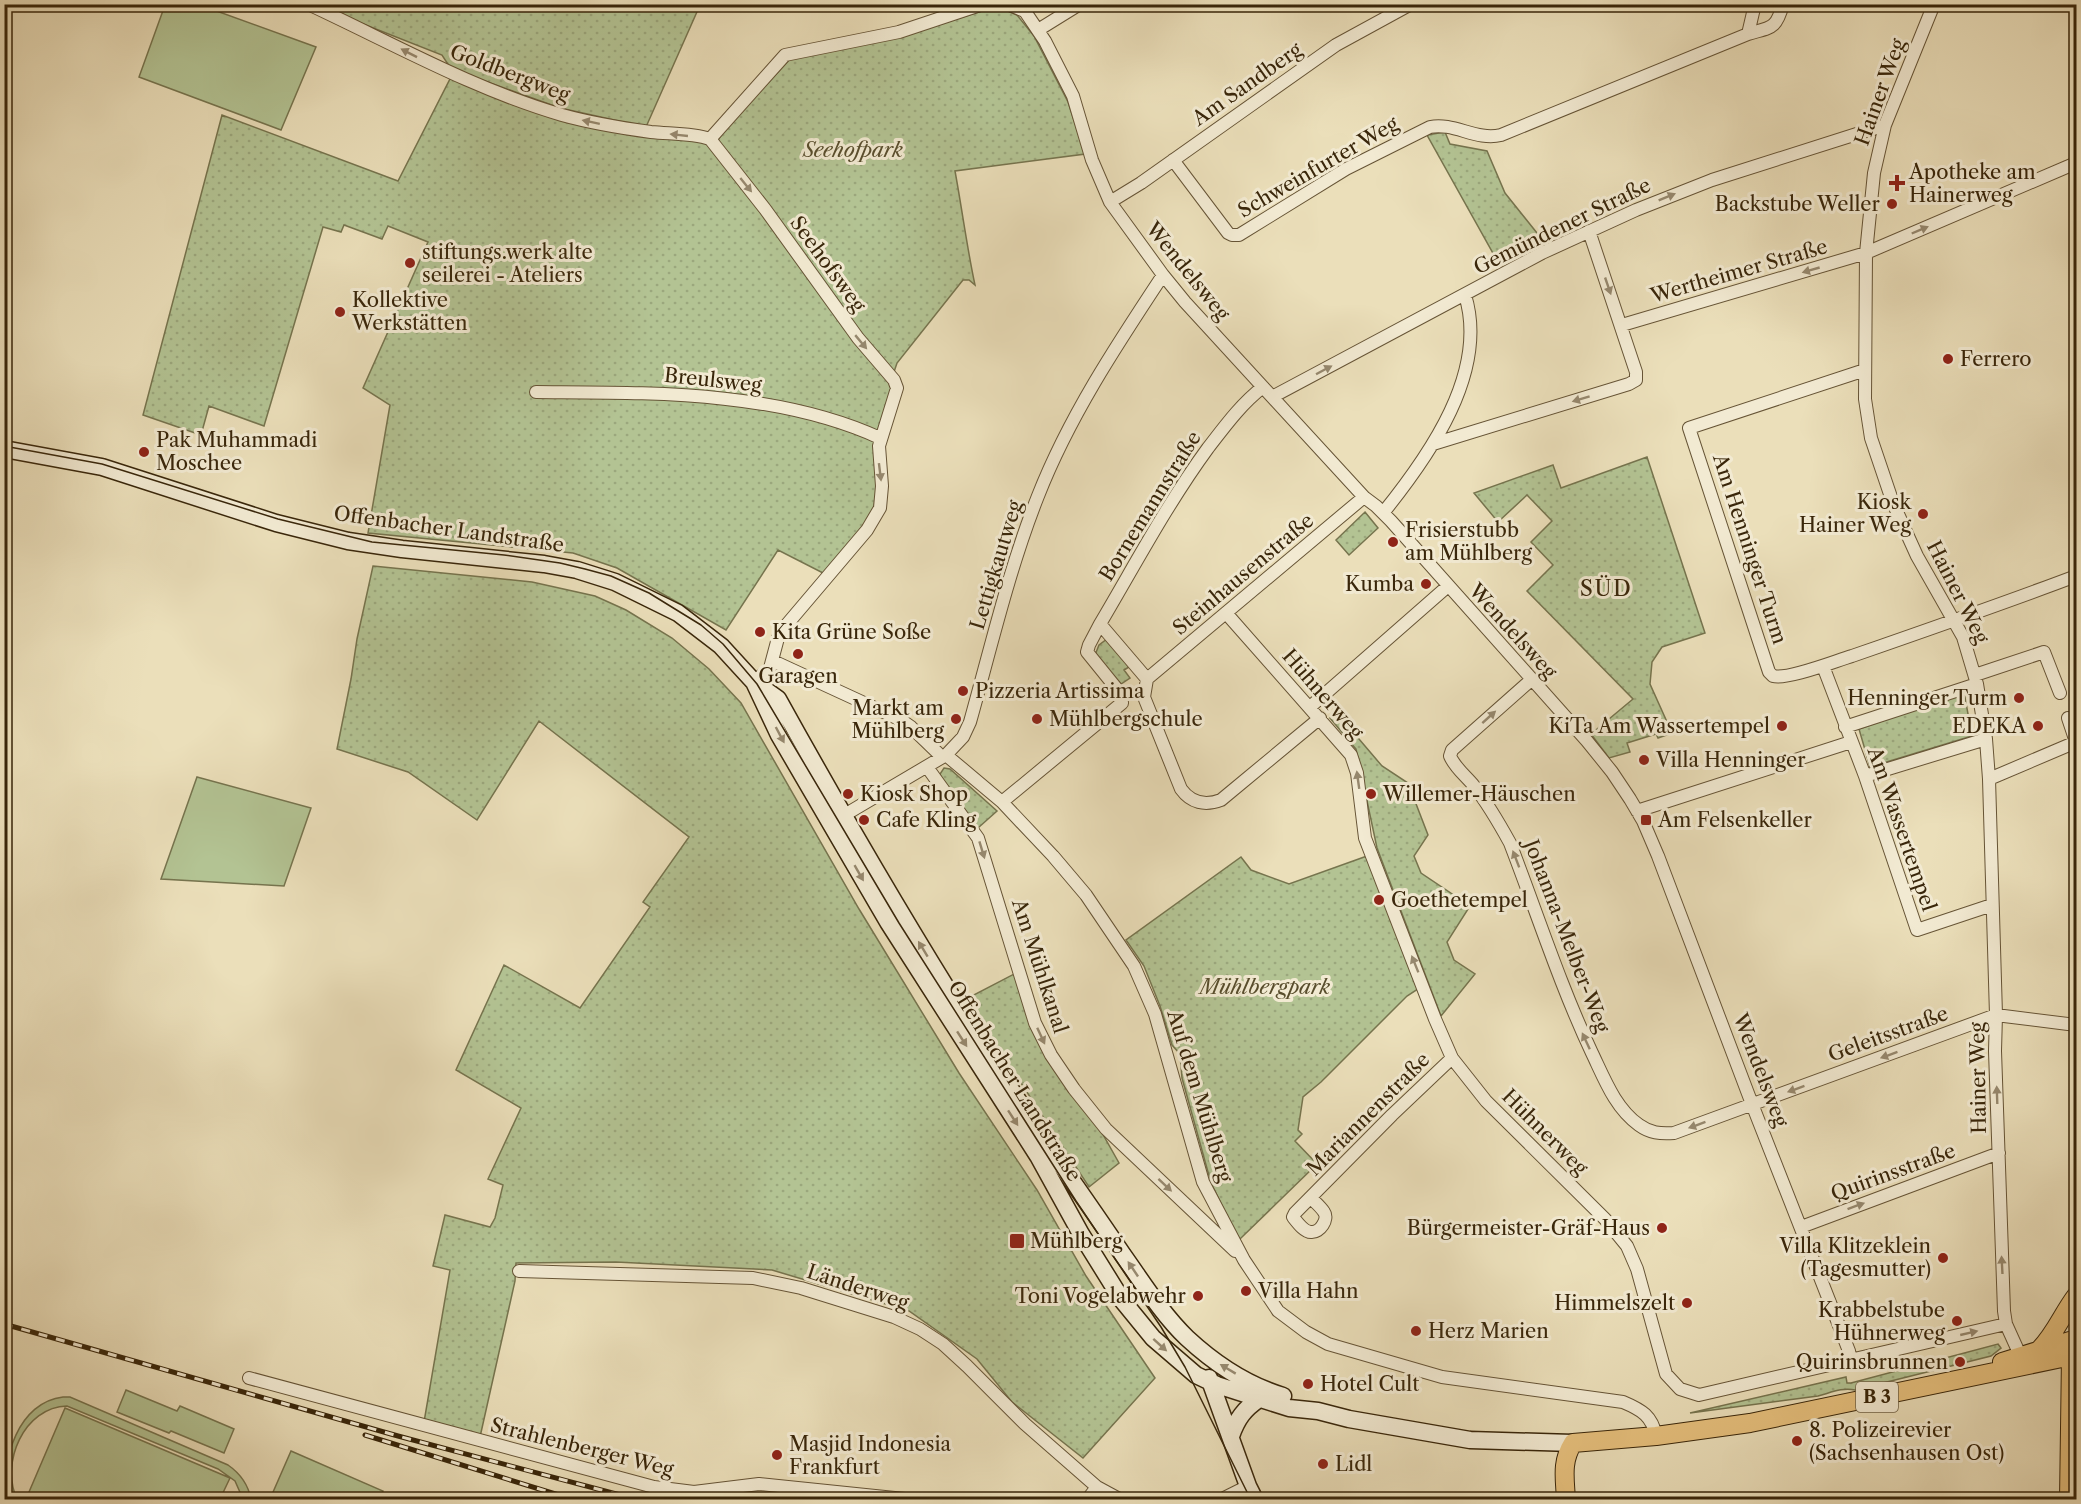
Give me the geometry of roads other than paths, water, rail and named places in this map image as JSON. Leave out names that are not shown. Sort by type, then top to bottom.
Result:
[{"type":"main road","name":"Offenbacher Landstraße","points":[[4,449],[102,467],[276,523],[348,541],[544,564],[603,577],[648,596],[694,624],[721,646],[754,682],[779,735],[837,819],[1032,1122],[1156,1302],[1180,1330],[1214,1360],[1255,1385],[1318,1412]]},
{"type":"main road","name":"Offenbacher Landstraße","points":[[837,819],[888,922],[1038,1156],[1081,1234],[1137,1320],[1185,1367],[1210,1382],[1289,1408],[1470,1440],[1573,1443],[1656,1436],[1750,1423],[1947,1383],[2075,1348]]},
{"type":"main road","points":[[1069,1211],[1076,1201],[1086,1202]]},
{"type":"main road","points":[[2040,1349],[2048,1342],[2065,1310],[2076,1296]]},
{"type":"main road","points":[[1197,1346],[1252,1493]]},
{"type":"main road","name":"Offenbacher Landstraße","points":[[1947,1383],[2040,1349],[2075,1348]]},
{"type":"main road","points":[[2069,1500],[2075,1348]]},
{"type":"main road","points":[[1231,1436],[1242,1413],[1259,1399]]},
{"type":"main road","points":[[1539,1443],[1564,1468]]},
{"type":"main road","points":[[1566,1500],[1564,1468],[1566,1456],[1573,1443]]},
{"type":"street","name":"Goldbergweg","points":[[308,4],[444,70],[525,103],[578,119],[710,139]]},
{"type":"street","points":[[710,139],[785,54],[899,32],[982,4]]},
{"type":"street","points":[[1008,4],[1021,7]]},
{"type":"street","points":[[1038,30],[1080,4]]},
{"type":"street","name":"Am Sandberg","points":[[1110,202],[1336,45],[1412,4]]},
{"type":"street","points":[[1748,34],[1755,4]]},
{"type":"street","name":"Schweinfurter Weg","points":[[1173,160],[1228,233],[1239,235],[1346,169],[1430,127],[1448,126],[1482,137],[1501,135],[1776,24],[1783,4]]},
{"type":"street","name":"Hainer Weg","points":[[1934,4],[1884,125],[1874,173],[1866,253],[1865,399],[1868,428],[1887,486],[1917,556],[1963,637],[1976,680],[1986,739],[2002,1262],[2006,1324],[2020,1355]]},
{"type":"street","name":"Wendelsweg","points":[[1021,7],[1038,30],[1073,96],[1092,160],[1110,202],[1163,275],[1364,497],[1383,513],[1600,757],[1621,785],[1658,856],[1682,915],[1851,1361]]},
{"type":"street","name":"Gemündener Straße","points":[[1272,397],[1542,253],[1589,231],[1712,180],[1884,125]]},
{"type":"street","name":"Seehofsweg","points":[[710,139],[765,209],[858,338],[894,380],[897,393],[880,438]]},
{"type":"street","name":"Wertheimer Straße","points":[[1622,325],[1866,253],[2076,163]]},
{"type":"street","points":[[1433,444],[1636,380],[1636,372],[1622,325],[1589,231]]},
{"type":"street","name":"Lettigkautweg","points":[[837,819],[944,756],[963,737],[970,722],[1024,536],[1052,464],[1088,391],[1163,275]]},
{"type":"street","points":[[1383,513],[1406,485],[1450,413],[1470,344],[1471,319],[1465,295]]},
{"type":"street","name":"Am Henninger Turm","points":[[1865,369],[1689,428],[1769,672],[1773,676],[1781,678],[1823,666],[1955,621],[2076,576]]},
{"type":"street","name":"Bornemannstraße","points":[[1002,802],[1120,705],[1123,700],[1121,694],[1087,652],[1089,645],[1184,482],[1239,409],[1263,387]]},
{"type":"street","name":"Breulsweg","points":[[536,392],[636,393],[754,403],[834,419],[880,438]]},
{"type":"street","points":[[754,682],[770,668],[775,646],[783,629],[867,530],[880,508],[882,499],[878,457],[880,438]]},
{"type":"street","name":"Steinhausenstraße","points":[[1147,679],[1364,497]]},
{"type":"street","points":[[1310,707],[1448,586]]},
{"type":"street","name":"Hühnerweg","points":[[1226,613],[1320,718],[1354,761],[1365,838],[1452,1058],[1486,1101],[1605,1219],[1627,1246],[1637,1269],[1663,1367],[1673,1383],[1680,1389],[1699,1395],[2006,1324]]},
{"type":"street","points":[[1101,624],[1147,679],[1144,697],[1177,780],[1184,794],[1198,802],[1205,804],[1221,800],[1320,718]]},
{"type":"street","points":[[1845,727],[1976,680],[2044,652],[2060,693]]},
{"type":"street","name":"Auf dem Mühlberg","points":[[773,662],[901,720],[911,727],[1002,802],[1086,895],[1134,966],[1155,1014],[1203,1182],[1244,1260],[1278,1311],[1306,1332],[1329,1344],[1442,1377],[1623,1402],[1640,1410],[1653,1422],[1656,1436]]},
{"type":"street","name":"Am Wassertempel","points":[[1823,666],[1865,776],[1917,930],[1992,905]]},
{"type":"street","name":"Johanna-Melber-Weg","points":[[1531,680],[1452,750],[1450,756],[1497,819],[1510,843],[1571,1009],[1611,1094],[1638,1124],[1651,1132],[1661,1134],[1674,1133],[1752,1104]]},
{"type":"street","points":[[1989,779],[2076,742],[2068,718]]},
{"type":"street","points":[[1865,776],[1986,739]]},
{"type":"street","points":[[1636,811],[1851,742]]},
{"type":"street","name":"Am Mühlkanal","points":[[927,767],[978,838],[1035,1023],[1051,1055],[1074,1089],[1111,1134],[1244,1260]]},
{"type":"street","name":"Geleitsstraße","points":[[1752,1104],[1996,1015],[2076,1025]]},
{"type":"street","name":"Mariannenstraße","points":[[1311,1198],[1392,1115],[1452,1058]]},
{"type":"street","name":"Quirinsstraße","points":[[1801,1227],[1999,1153]]},
{"type":"street","name":"Länderweg","points":[[519,1271],[753,1278],[801,1287],[894,1317],[920,1329],[957,1356],[1025,1424],[1097,1487],[1121,1500]]},
{"type":"street","name":"Strahlenberger Weg","points":[[249,1378],[654,1487],[694,1492],[743,1485],[770,1485],[914,1500]]},
{"type":"street","points":[[1087,1500],[1097,1487]]},
{"type":"street","points":[[1220,1500],[1252,1493]]},
{"type":"tram line","points":[[4,446],[102,464],[278,519],[372,542],[504,555],[585,569],[611,576],[649,593],[701,625],[723,644],[757,684],[899,923],[1076,1201],[1161,1327],[1185,1367],[1251,1500]]},
{"type":"railway","points":[[4,1324],[398,1436],[639,1500]]},
{"type":"railway","points":[[365,1435],[575,1500]]},
{"type":"place","name":"Apotheke am Hainerweg","points":[[1897,183]]},
{"type":"place","name":"Backstube Weller","points":[[1892,204]]},
{"type":"place","name":"stiftungs.werk alte seilerei - Ateliers","points":[[410,263]]},
{"type":"place","name":"Kollektive Werkstätten","points":[[340,312]]},
{"type":"place","name":"Ferrero","points":[[1948,359]]},
{"type":"place","name":"Pak Muhammadi Moschee","points":[[144,452]]},
{"type":"place","name":"Kiosk Hainer Weg","points":[[1923,514]]},
{"type":"place","name":"Frisierstubb am Mühlberg","points":[[1393,542]]},
{"type":"place","name":"Kumba","points":[[1426,584]]},
{"type":"place","name":"Kita Grüne Soße","points":[[760,632]]},
{"type":"place","name":"Garagen","points":[[798,654]]},
{"type":"place","name":"Pizzeria Artissima","points":[[963,691]]},
{"type":"place","name":"Henninger Turm","points":[[2019,698]]},
{"type":"place","name":"Markt am Mühlberg","points":[[956,719]]},
{"type":"place","name":"Mühlbergschule","points":[[1037,719]]},
{"type":"place","name":"KiTa Am Wassertempel","points":[[1782,726]]},
{"type":"place","name":"EDEKA","points":[[2038,726]]},
{"type":"place","name":"Villa Henninger","points":[[1644,760]]},
{"type":"place","name":"Kiosk Shop","points":[[848,794]]},
{"type":"place","name":"Willemer-Häuschen","points":[[1371,794]]},
{"type":"place","name":"Cafe Kling","points":[[864,820]]},
{"type":"place","name":"Am Felsenkeller","points":[[1646,820]]},
{"type":"place","name":"Goethetempel","points":[[1379,900]]},
{"type":"place","name":"Bürgermeister-Gräf-Haus","points":[[1662,1228]]},
{"type":"place","name":"Mühlberg","points":[[1017,1241]]},
{"type":"place","name":"Villa Klitzeklein (Tagesmutter)","points":[[1943,1258]]},
{"type":"place","name":"Villa Hahn","points":[[1246,1291]]},
{"type":"place","name":"Toni Vogelabwehr","points":[[1198,1296]]},
{"type":"place","name":"Himmelszelt","points":[[1687,1303]]},
{"type":"place","name":"Krabbelstube Hühnerweg","points":[[1957,1321]]},
{"type":"place","name":"Herz Marien","points":[[1416,1331]]},
{"type":"place","name":"Quirinsbrunnen","points":[[1960,1362]]},
{"type":"place","name":"Hotel Cult","points":[[1308,1384]]},
{"type":"place","name":"8. Polizeirevier (Sachsenhausen Ost)","points":[[1797,1441]]},
{"type":"place","name":"Masjid Indonesia Frankfurt","points":[[777,1455]]},
{"type":"place","name":"Lidl","points":[[1323,1464]]},
{"type":"district","name":"SÜD","points":[[1606,588]]},
{"type":"park label","name":"Seehofpark","points":[[853,150]]},
{"type":"park label","name":"Mühlbergpark","points":[[1265,987]]}]
